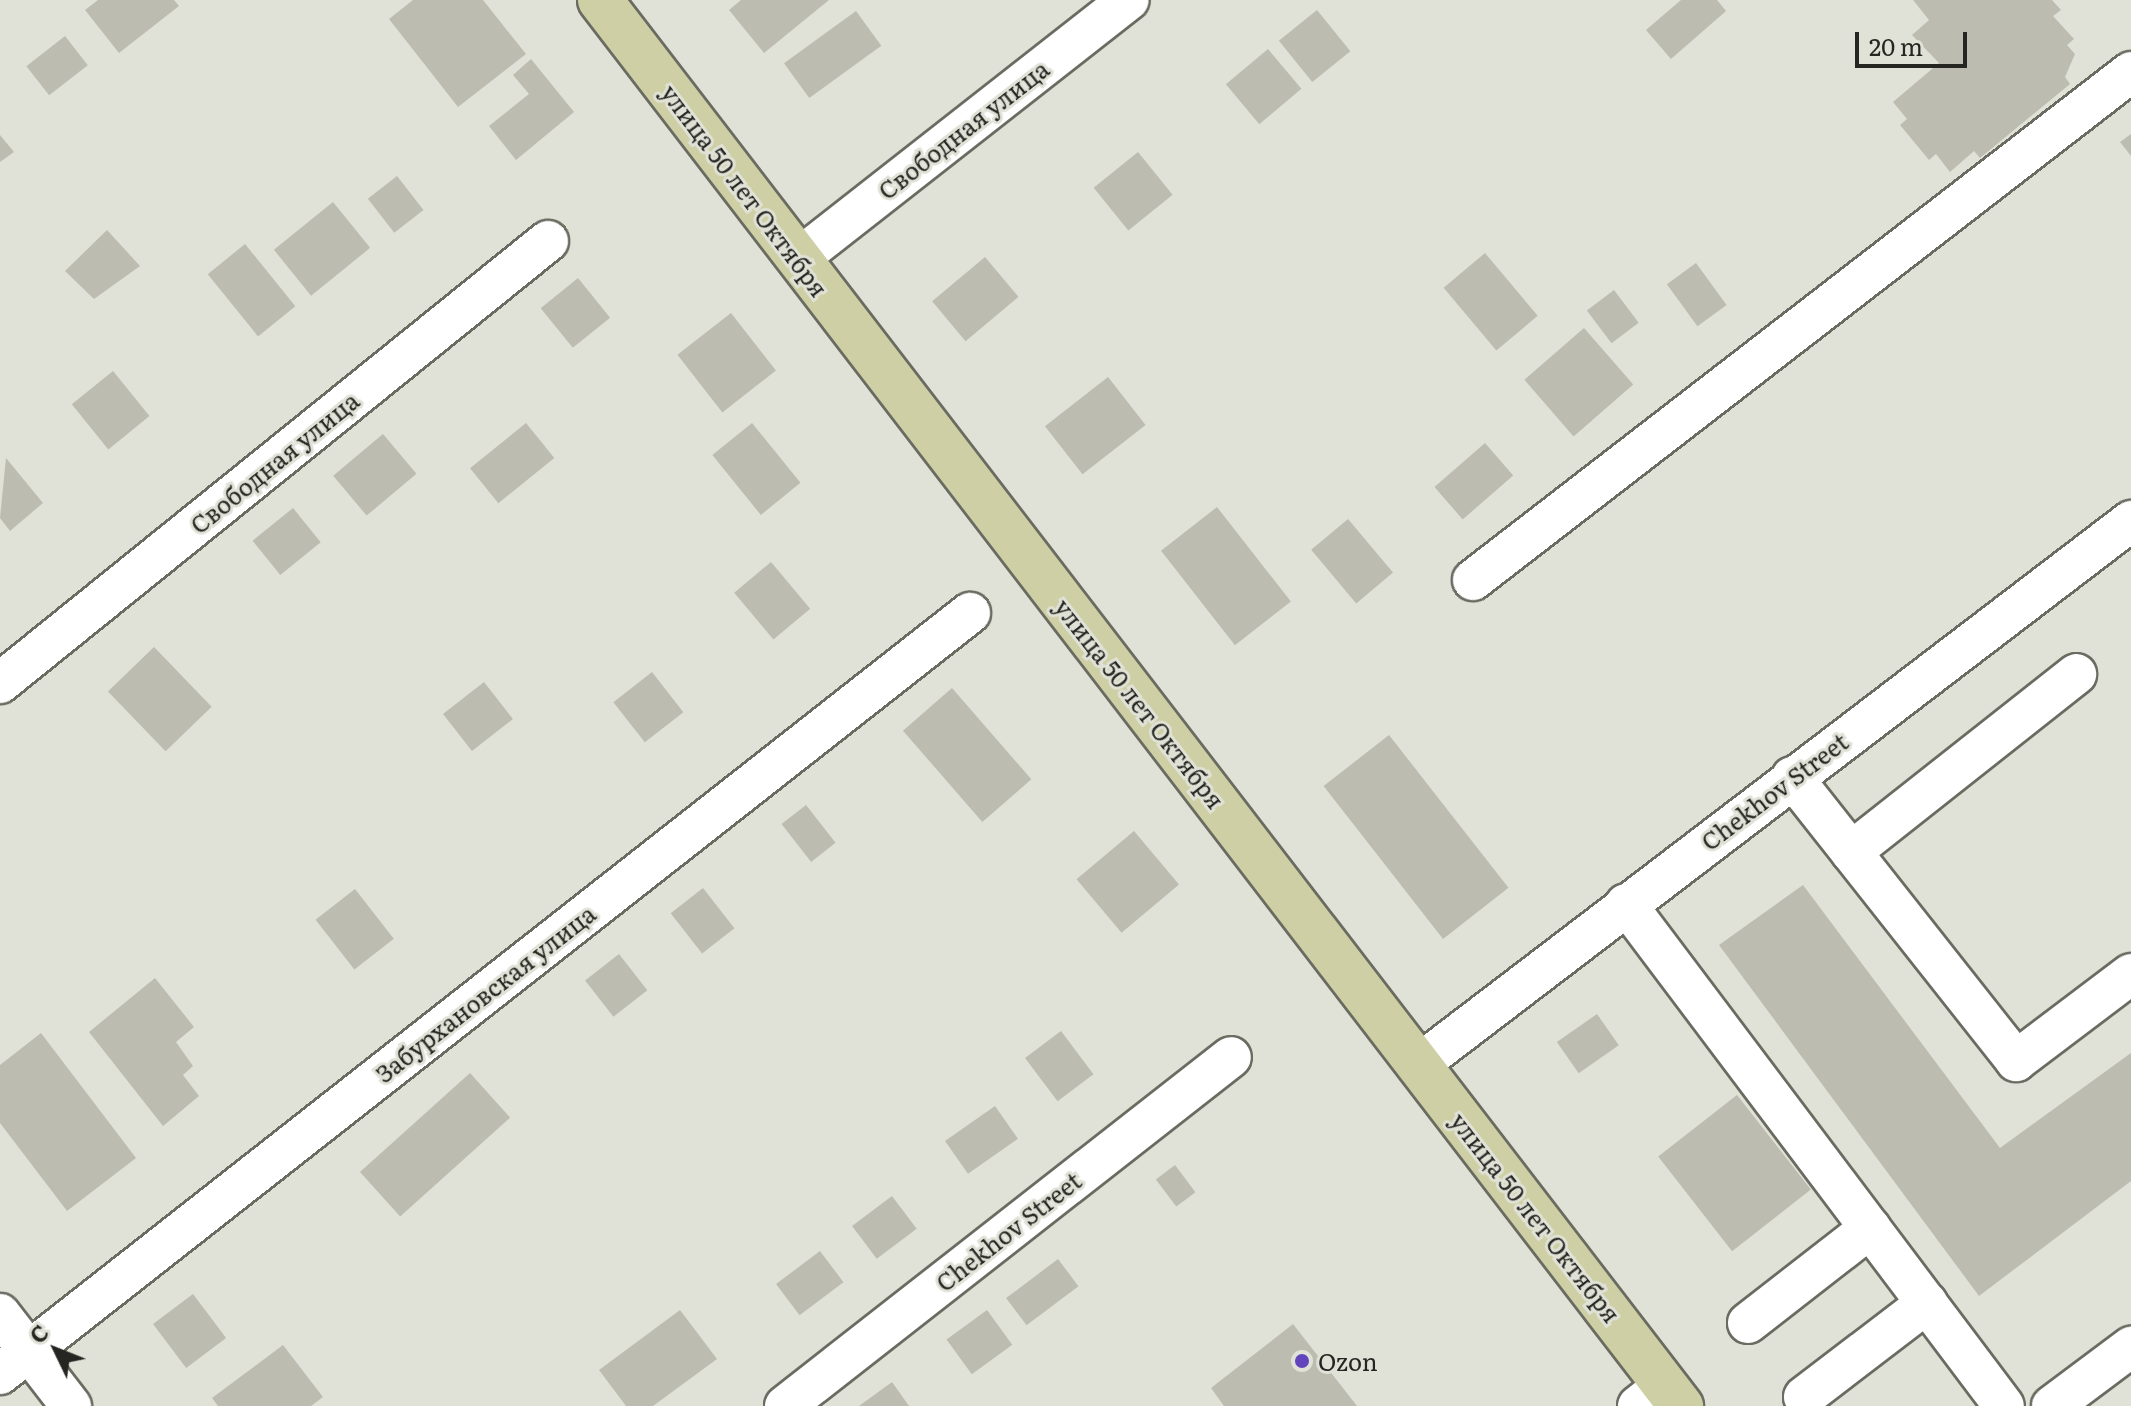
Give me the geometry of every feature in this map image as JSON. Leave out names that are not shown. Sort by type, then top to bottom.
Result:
[{"type":"main road","name":"улица 50 лет Октября","points":[[600,0],[1418,1065],[1661,1399]]},
{"type":"street","name":"Свободная улица","points":[[798,259],[1128,0]]},
{"type":"street","points":[[1473,580],[2131,72]]},
{"type":"street","name":"Свободная улица","points":[[0,683],[548,241]]},
{"type":"street","name":"Chekhov Street","points":[[1418,1065],[2131,521]]},
{"type":"street","name":"Забурхановская улица","points":[[14,1362],[970,613]]},
{"type":"street","points":[[1851,852],[2076,674]]},
{"type":"street","points":[[1792,777],[2016,1061],[2131,974]]},
{"type":"street","points":[[1626,904],[2004,1406]]},
{"type":"street","name":"Chekhov Street","points":[[785,1406],[1231,1057]]},
{"type":"street","points":[[1748,1323],[1870,1228]]},
{"type":"street","points":[[1804,1397],[1927,1303]]},
{"type":"street","points":[[0,1314],[14,1362],[71,1406]]},
{"type":"street","points":[[2052,1406],[2131,1347]]},
{"type":"building","points":[[98,0],[174,0],[179,6],[119,53],[85,10]]},
{"type":"building","points":[[413,0],[483,0],[526,54],[458,107],[389,19]]},
{"type":"building","points":[[741,0],[829,0],[764,53],[729,10]]},
{"type":"building","points":[[1681,0],[1717,0],[1726,11],[1671,59],[1646,30]]},
{"type":"building","points":[[1913,0],[2052,0],[2061,10],[2053,16],[2074,39],[2067,45],[2075,54],[2065,77],[2070,84],[1980,158],[1974,151],[1950,172],[1936,154],[1929,160],[1900,125],[1907,119],[1893,102],[1939,63],[1912,35],[1929,20]]},
{"type":"building","points":[[1317,10],[1350,51],[1312,82],[1279,41]]},
{"type":"building","points":[[856,11],[881,46],[809,98],[784,63]]},
{"type":"building","points":[[65,36],[88,65],[49,95],[26,66]]},
{"type":"building","points":[[1268,49],[1301,89],[1259,124],[1226,84]]},
{"type":"building","points":[[531,59],[574,112],[516,160],[489,126],[529,94],[513,75]]},
{"type":"building","points":[[2131,134],[2131,156],[2120,142]]},
{"type":"building","points":[[0,135],[14,152],[0,162]]},
{"type":"building","points":[[1138,152],[1173,195],[1128,231],[1094,188]]},
{"type":"building","points":[[397,176],[423,210],[394,233],[368,199]]},
{"type":"building","points":[[333,202],[370,248],[311,296],[274,250]]},
{"type":"building","points":[[107,230],[140,266],[94,299],[65,271]]},
{"type":"building","points":[[245,244],[295,306],[258,336],[208,274]]},
{"type":"building","points":[[1485,253],[1538,316],[1496,351],[1444,288]]},
{"type":"building","points":[[985,257],[1018,297],[966,341],[932,301]]},
{"type":"building","points":[[1696,263],[1727,305],[1697,326],[1667,284]]},
{"type":"building","points":[[578,278],[610,318],[573,348],[541,308]]},
{"type":"building","points":[[1614,290],[1639,323],[1612,343],[1587,310]]},
{"type":"building","points":[[731,313],[776,371],[722,412],[677,355]]},
{"type":"building","points":[[1584,328],[1633,385],[1574,436],[1524,380]]},
{"type":"building","points":[[113,371],[150,416],[108,449],[72,404]]},
{"type":"building","points":[[1108,377],[1146,425],[1083,474],[1045,426]]},
{"type":"building","points":[[526,423],[554,458],[498,503],[470,468]]},
{"type":"building","points":[[752,423],[800,483],[761,515],[712,455]]},
{"type":"building","points":[[383,434],[416,474],[367,516],[333,476]]},
{"type":"building","points":[[1485,443],[1513,475],[1463,519],[1434,487]]},
{"type":"building","points":[[6,458],[43,503],[10,531],[0,518]]},
{"type":"building","points":[[1217,507],[1291,602],[1235,645],[1161,551]]},
{"type":"building","points":[[293,508],[321,542],[280,575],[253,541]]},
{"type":"building","points":[[1348,519],[1393,573],[1356,603],[1311,550]]},
{"type":"building","points":[[771,562],[810,609],[773,640],[734,593]]},
{"type":"building","points":[[154,647],[212,707],[166,751],[108,691]]},
{"type":"building","points":[[652,672],[683,712],[645,742],[613,702]]},
{"type":"building","points":[[484,682],[513,719],[472,751],[443,714]]},
{"type":"building","points":[[952,688],[1031,779],[982,822],[903,731]]},
{"type":"building","points":[[1389,735],[1508,888],[1443,939],[1324,786]]},
{"type":"building","points":[[806,805],[836,843],[811,862],[782,824]]},
{"type":"building","points":[[1134,831],[1179,885],[1122,933],[1077,879]]},
{"type":"building","points":[[1803,885],[2000,1148],[2131,1053],[2131,1181],[1979,1296],[1719,945]]},
{"type":"building","points":[[703,888],[734,928],[702,953],[671,913]]},
{"type":"building","points":[[355,889],[394,939],[354,969],[316,920]]},
{"type":"building","points":[[619,954],[647,990],[613,1017],[585,980]]},
{"type":"building","points":[[155,978],[194,1027],[176,1042],[193,1066],[183,1075],[199,1096],[163,1126],[89,1032]]},
{"type":"building","points":[[1597,1014],[1619,1045],[1579,1073],[1557,1042]]},
{"type":"building","points":[[1061,1031],[1093,1074],[1058,1101],[1025,1058]]},
{"type":"building","points":[[41,1033],[136,1158],[67,1211],[0,1123],[0,1065]]},
{"type":"building","points":[[470,1073],[510,1118],[400,1217],[360,1172]]},
{"type":"building","points":[[1737,1095],[1811,1190],[1732,1251],[1658,1157]]},
{"type":"building","points":[[995,1106],[1018,1139],[968,1174],[945,1141]]},
{"type":"building","points":[[1175,1165],[1195,1192],[1176,1207],[1156,1179]]},
{"type":"building","points":[[892,1196],[917,1229],[877,1259],[852,1226]]},
{"type":"building","points":[[820,1251],[843,1282],[800,1315],[776,1284]]},
{"type":"building","points":[[1058,1259],[1078,1286],[1027,1325],[1006,1298]]},
{"type":"building","points":[[193,1294],[226,1338],[186,1368],[153,1324]]},
{"type":"building","points":[[680,1310],[717,1359],[653,1406],[626,1406],[599,1370]]},
{"type":"building","points":[[987,1310],[1012,1345],[972,1374],[947,1339]]},
{"type":"building","points":[[1293,1324],[1357,1406],[1224,1406],[1211,1388]]},
{"type":"building","points":[[283,1345],[323,1397],[311,1406],[218,1406],[212,1398]]},
{"type":"building","points":[[892,1382],[909,1406],[859,1406]]},
{"type":"place","name":"Ozon","points":[[1302,1361]]}]
